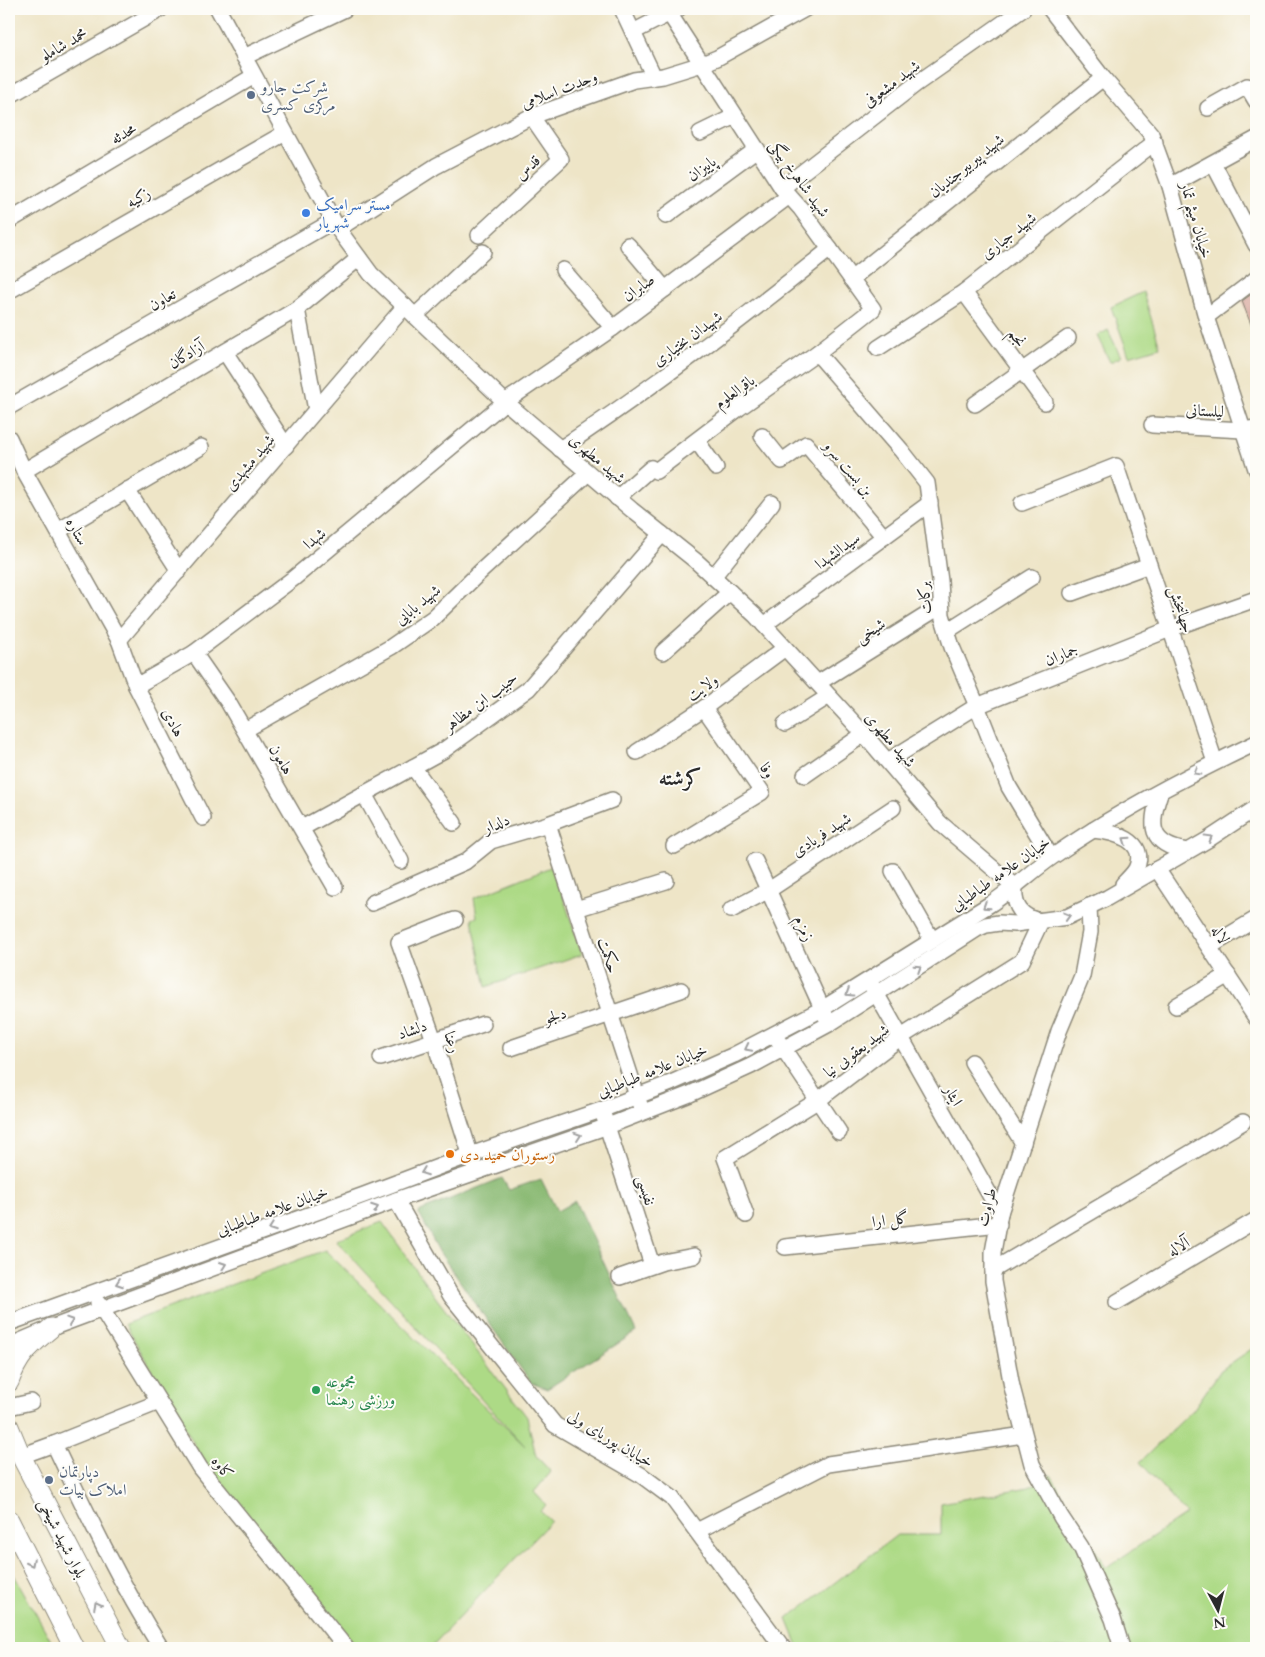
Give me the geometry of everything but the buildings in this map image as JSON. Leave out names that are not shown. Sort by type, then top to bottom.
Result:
[{"type":"main road","points":[[9,1382],[15,1365],[25,1350],[51,1328]]},
{"type":"main road","name":"بلوار شهید شیخی","points":[[10,1423],[21,1456],[121,1648]]},
{"type":"main road","points":[[9,1520],[74,1648]]},
{"type":"street","name":"محمد شاملو","points":[[9,96],[161,9]]},
{"type":"street","name":"شهید مطهری","points":[[218,9],[335,225],[371,274],[505,402],[617,498],[696,561],[730,592],[764,625],[818,683],[888,761],[940,823],[1015,887]]},
{"type":"street","points":[[244,57],[345,9]]},
{"type":"street","points":[[622,9],[654,77]]},
{"type":"street","name":"وحدت اسلامی","points":[[335,225],[436,166],[532,117],[634,80],[654,77],[702,64],[717,58],[804,9]]},
{"type":"street","name":"شهید مشعوفی","points":[[786,192],[916,84],[1023,9]]},
{"type":"street","name":"خیابان میثم تمار","points":[[1050,9],[1103,78],[1151,134],[1170,186],[1206,317],[1250,429],[1256,469]]},
{"type":"street","points":[[633,32],[674,11]]},
{"type":"street","name":"شهید شاهرخ بیگی","points":[[674,11],[702,64],[735,116],[786,192],[830,249],[873,310]]},
{"type":"street","name":"محدثه","points":[[9,221],[254,76]]},
{"type":"street","name":"شهید پیربیرجندیان","points":[[851,279],[1103,78]]},
{"type":"street","points":[[1208,108],[1247,86],[1256,101]]},
{"type":"street","points":[[700,133],[735,116]]},
{"type":"street","name":"قدس","points":[[479,235],[561,159],[532,117]]},
{"type":"street","name":"زکیه","points":[[9,291],[285,133]]},
{"type":"street","name":"شهید جباری","points":[[878,348],[964,292],[1154,142]]},
{"type":"street","points":[[1170,186],[1213,163],[1254,145]]},
{"type":"street","name":"پاییزان","points":[[666,216],[757,149]]},
{"type":"street","points":[[1213,163],[1256,244]]},
{"type":"street","name":"صابران","points":[[505,402],[613,328],[786,192]]},
{"type":"street","name":"تعاون","points":[[9,407],[335,225]]},
{"type":"street","points":[[628,245],[665,289]]},
{"type":"street","name":"شهیدان بختیاری","points":[[560,449],[742,320],[830,249]]},
{"type":"street","points":[[410,311],[483,252]]},
{"type":"street","name":"آزادگان","points":[[24,471],[297,309],[359,258]]},
{"type":"street","points":[[563,270],[613,328]]},
{"type":"street","points":[[1206,317],[1256,279]]},
{"type":"street","name":"نجم","points":[[964,292],[1045,402]]},
{"type":"street","points":[[297,309],[316,410]]},
{"type":"street","name":"باقرالعلوم","points":[[617,498],[651,468],[656,471],[739,408],[817,354],[873,310]]},
{"type":"street","name":"شهید مشهدی","points":[[119,640],[316,410],[410,311]]},
{"type":"street","points":[[975,404],[1068,338]]},
{"type":"street","points":[[225,352],[286,446]]},
{"type":"street","name":"برکات","points":[[817,354],[901,450],[927,483],[940,580],[942,616],[947,632],[1009,787],[1051,857]]},
{"type":"street","name":"شهدا","points":[[136,686],[194,652],[294,578],[505,402]]},
{"type":"street","name":"لیلستانی","points":[[1152,425],[1250,429]]},
{"type":"street","name":"بن بست سرو","points":[[762,436],[782,461],[806,444],[884,537]]},
{"type":"street","name":"ستاره","points":[[9,438],[24,471],[119,640]]},
{"type":"street","points":[[697,441],[716,468]]},
{"type":"street","points":[[58,531],[201,447]]},
{"type":"street","name":"جهانبخش","points":[[1022,503],[1116,466],[1215,762]]},
{"type":"street","name":"شهید بابایی","points":[[245,730],[391,646],[433,618],[588,473]]},
{"type":"street","points":[[127,490],[179,571]]},
{"type":"street","points":[[713,577],[772,503]]},
{"type":"street","name":"سیدالشهدا","points":[[764,625],[930,503]]},
{"type":"street","name":"حبیب ابن مظاهر","points":[[302,828],[444,750],[528,689],[662,534]]},
{"type":"street","points":[[1072,593],[1150,565]]},
{"type":"street","points":[[947,632],[1032,577]]},
{"type":"street","points":[[663,652],[730,592]]},
{"type":"street","name":"جماران","points":[[888,761],[977,706],[1170,628],[1256,600]]},
{"type":"street","name":"شیخی","points":[[818,683],[941,606]]},
{"type":"street","name":"هادی","points":[[119,640],[136,686],[203,818]]},
{"type":"street","name":"ولایت","points":[[637,752],[704,708],[785,648]]},
{"type":"street","name":"هامون","points":[[194,652],[245,730],[335,887]]},
{"type":"street","points":[[785,724],[829,696]]},
{"type":"street","name":"وفا","points":[[674,846],[762,792],[704,708]]},
{"type":"street","points":[[805,775],[864,734]]},
{"type":"street","name":"خیابان علامه طباطبایی","points":[[9,1323],[470,1155],[637,1097],[716,1063],[775,1035],[869,980],[1015,887],[1051,857],[1093,830],[1215,762],[1256,743]]},
{"type":"street","points":[[413,768],[454,823]]},
{"type":"street","points":[[1160,792],[1154,811],[1155,830],[1165,845],[1173,849],[1187,851]]},
{"type":"street","points":[[364,794],[401,861]]},
{"type":"street","name":"دلدار","points":[[372,903],[465,862],[491,841],[548,824],[612,800]]},
{"type":"street","name":"شهید فریادی","points":[[730,910],[769,890],[893,808]]},
{"type":"street","name":"خیابان علامه طباطبایی","points":[[9,1346],[51,1328],[396,1200],[608,1126],[690,1094],[782,1050],[829,1024],[877,995],[977,929],[999,923],[1015,924],[1068,917],[1157,869],[1256,808]]},
{"type":"street","name":"حکمت","points":[[548,824],[642,1113]]},
{"type":"street","points":[[1093,830],[1109,832],[1127,838],[1136,850],[1138,857],[1136,869],[1115,893]]},
{"type":"street","name":"زمزم","points":[[755,861],[829,1024]]},
{"type":"street","name":"لاله","points":[[1157,869],[1256,1018]]},
{"type":"street","points":[[893,872],[932,940]]},
{"type":"street","points":[[576,909],[666,882]]},
{"type":"street","points":[[1015,887],[1014,897],[1017,907],[1023,915],[1032,920],[1041,921]]},
{"type":"street","name":"طراوت","points":[[1089,906],[1090,932],[1082,976],[1059,1030],[1023,1143],[1000,1219],[993,1252],[993,1270],[994,1290],[1012,1387],[1032,1464],[1061,1517],[1081,1547],[1113,1619],[1122,1648]]},
{"type":"street","points":[[1209,948],[1256,919]]},
{"type":"street","name":"رعنا","points":[[455,920],[399,942],[434,1040],[476,1172]]},
{"type":"street","name":"شهید یعقوبی نیا","points":[[746,1215],[725,1158],[817,1101],[901,1037],[1022,961],[1041,921]]},
{"type":"street","points":[[1176,1006],[1228,975]]},
{"type":"street","name":"ایثار","points":[[869,980],[1000,1219]]},
{"type":"street","name":"دلجو","points":[[512,1048],[682,990]]},
{"type":"street","name":"دلشاد","points":[[381,1058],[483,1024]]},
{"type":"street","points":[[775,1035],[782,1050],[839,1132]]},
{"type":"street","points":[[972,1062],[1023,1143]]},
{"type":"street","name":"نفیسی","points":[[601,1110],[608,1126],[652,1265]]},
{"type":"street","points":[[993,1270],[1243,1122]]},
{"type":"street","name":"خیابان پوریای ولی","points":[[396,1200],[451,1296],[555,1426],[641,1475],[672,1498],[783,1648]]},
{"type":"street","name":"گل ارا","points":[[784,1248],[1000,1219]]},
{"type":"street","name":"آلاله","points":[[1117,1302],[1256,1220]]},
{"type":"street","points":[[620,1277],[652,1265],[694,1256]]},
{"type":"street","name":"کاوه","points":[[93,1293],[200,1468],[346,1648]]},
{"type":"street","points":[[9,1407],[31,1402]]},
{"type":"street","points":[[21,1456],[159,1402]]},
{"type":"street","points":[[697,1531],[828,1464],[1024,1435]]},
{"type":"street","points":[[54,1444],[91,1524],[135,1607],[161,1648]]},
{"type":"green space","points":[[1143,292],[1160,347],[1129,356],[1111,307]]},
{"type":"green space","points":[[1108,330],[1121,357],[1110,362],[1097,336]]},
{"type":"green space","points":[[553,866],[582,954],[486,987],[472,919],[477,917],[474,898]]},
{"type":"green space","points":[[502,1178],[509,1190],[541,1179],[557,1211],[575,1201],[636,1332],[547,1389],[531,1383],[440,1253],[418,1212]]},
{"type":"green space","name":"مجموعه ورزشی رهنما","points":[[382,1222],[437,1299],[527,1417],[536,1456],[551,1472],[534,1492],[546,1505],[540,1511],[551,1521],[430,1648],[355,1648],[239,1522],[125,1324],[325,1250],[525,1446],[336,1240]]},
{"type":"green space","points":[[1256,1346],[1256,1648],[799,1648],[787,1619],[897,1535],[941,1535],[941,1503],[1029,1487],[1051,1475],[1106,1568],[1186,1514],[1140,1462],[1193,1410],[1221,1370]]},
{"type":"green space","points":[[9,1566],[55,1648],[9,1648]]},
{"type":"place","name":"شرکت جارو مرکزی کسری","points":[[251,95]]},
{"type":"place","name":"مستر سرامیک شهریار","points":[[306,213]]},
{"type":"place","name":"رستوران حمید دی","points":[[450,1154]]},
{"type":"place","name":"مجموعه ورزشی رهنما","points":[[316,1390]]},
{"type":"place","name":"دپارتمان املاک بیات","points":[[49,1480]]},
{"type":"district","name":"کرشته","points":[[680,778]]}]
